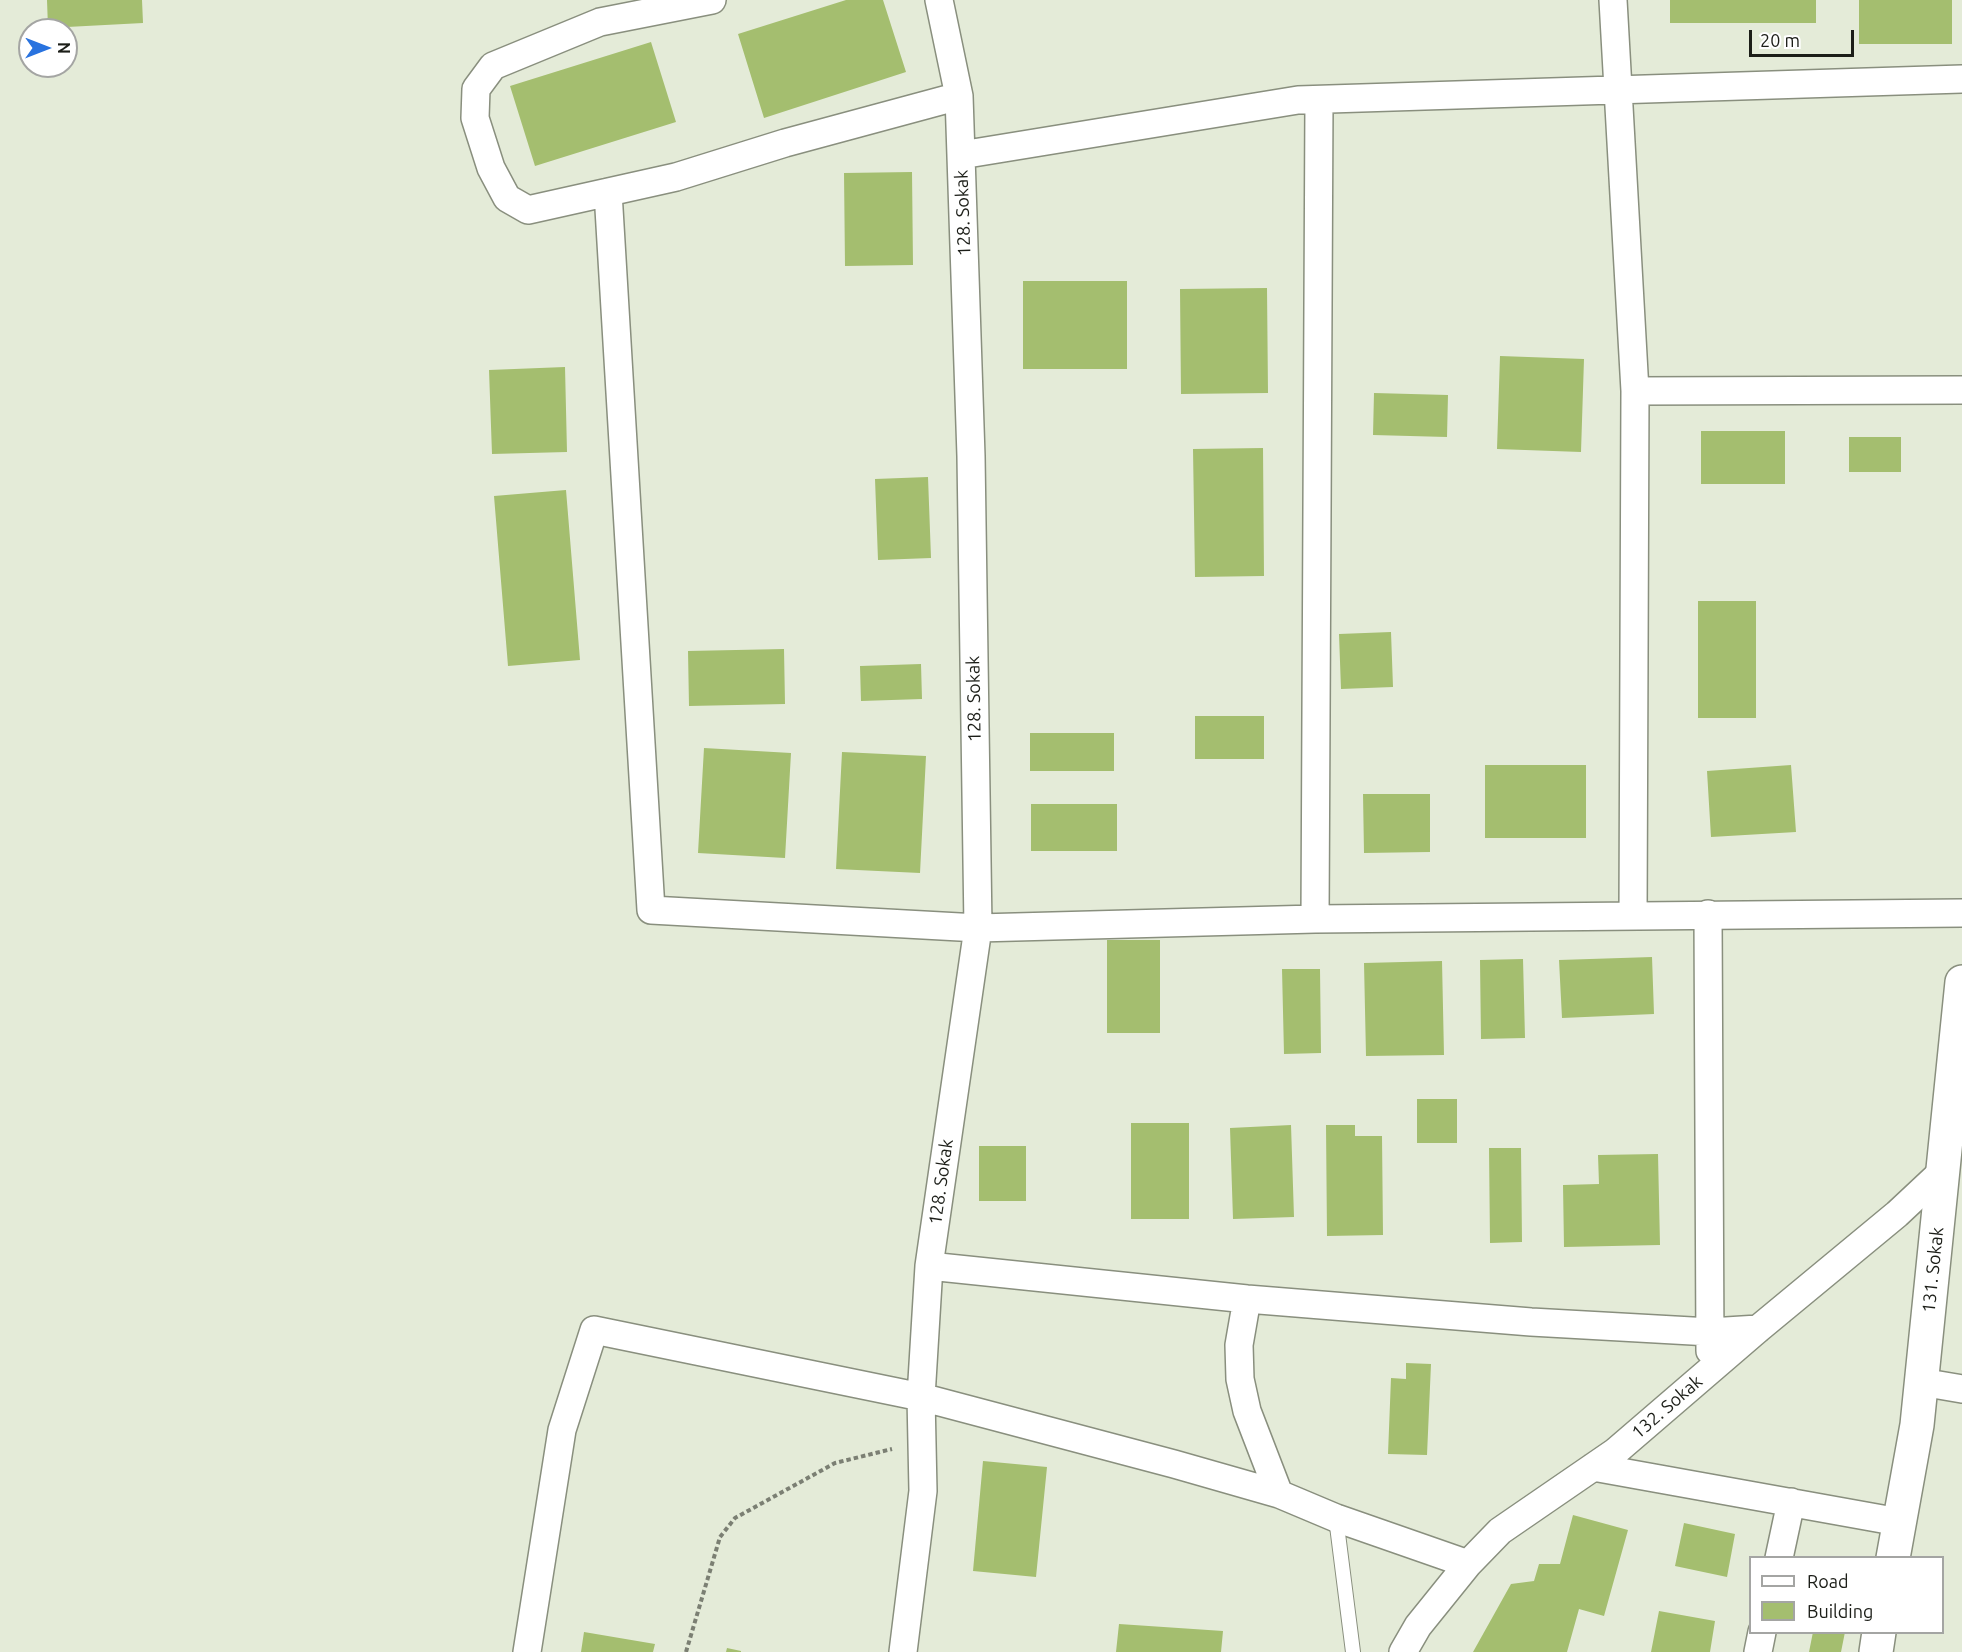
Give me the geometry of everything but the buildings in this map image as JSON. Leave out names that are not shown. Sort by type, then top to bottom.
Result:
[{"type":"street","points":[[712,0],[600,22],[493,66],[476,89],[475,118],[491,168],[507,198],[528,210],[676,177],[784,143],[959,96]]},
{"type":"street","name":"128. Sokak","points":[[903,1652],[923,1491],[921,1397],[929,1266],[978,928],[970,445],[959,96],[939,0]]},
{"type":"street","points":[[1613,0],[1635,391],[1633,916]]},
{"type":"street","points":[[961,154],[1298,100],[1962,79]]},
{"type":"street","points":[[1315,919],[1319,99]]},
{"type":"street","points":[[608,192],[651,910],[978,928],[1315,919],[1962,913]]},
{"type":"street","points":[[1635,391],[1962,390]]},
{"type":"street","points":[[1708,914],[1710,1370]]},
{"type":"street","name":"131. Sokak","points":[[1893,1556],[1917,1425],[1944,1170],[1957,1081],[1962,982]]},
{"type":"street","name":"132. Sokak","points":[[1403,1652],[1418,1626],[1468,1564],[1500,1531],[1615,1452],[1897,1214],[1944,1170]]},
{"type":"street","points":[[929,1266],[1247,1299],[1531,1322],[1710,1332],[1758,1329]]},
{"type":"street","points":[[1247,1299],[1239,1345],[1240,1379],[1247,1411],[1279,1494]]},
{"type":"street","points":[[527,1652],[562,1430],[594,1330],[921,1397],[1174,1464],[1279,1494],[1336,1518],[1468,1564]]},
{"type":"street","points":[[1921,1382],[1962,1389]]},
{"type":"street","points":[[1593,1467],[1899,1522]]},
{"type":"street","points":[[1779,1556],[1791,1502]]},
{"type":"street","points":[[1758,1652],[1762,1634]]},
{"type":"street","points":[[1876,1652],[1879,1634]]},
{"type":"lane","points":[[1336,1518],[1353,1652]]},
{"type":"path","points":[[686,1652],[720,1537],[735,1518],[835,1463],[922,1442]]}]
